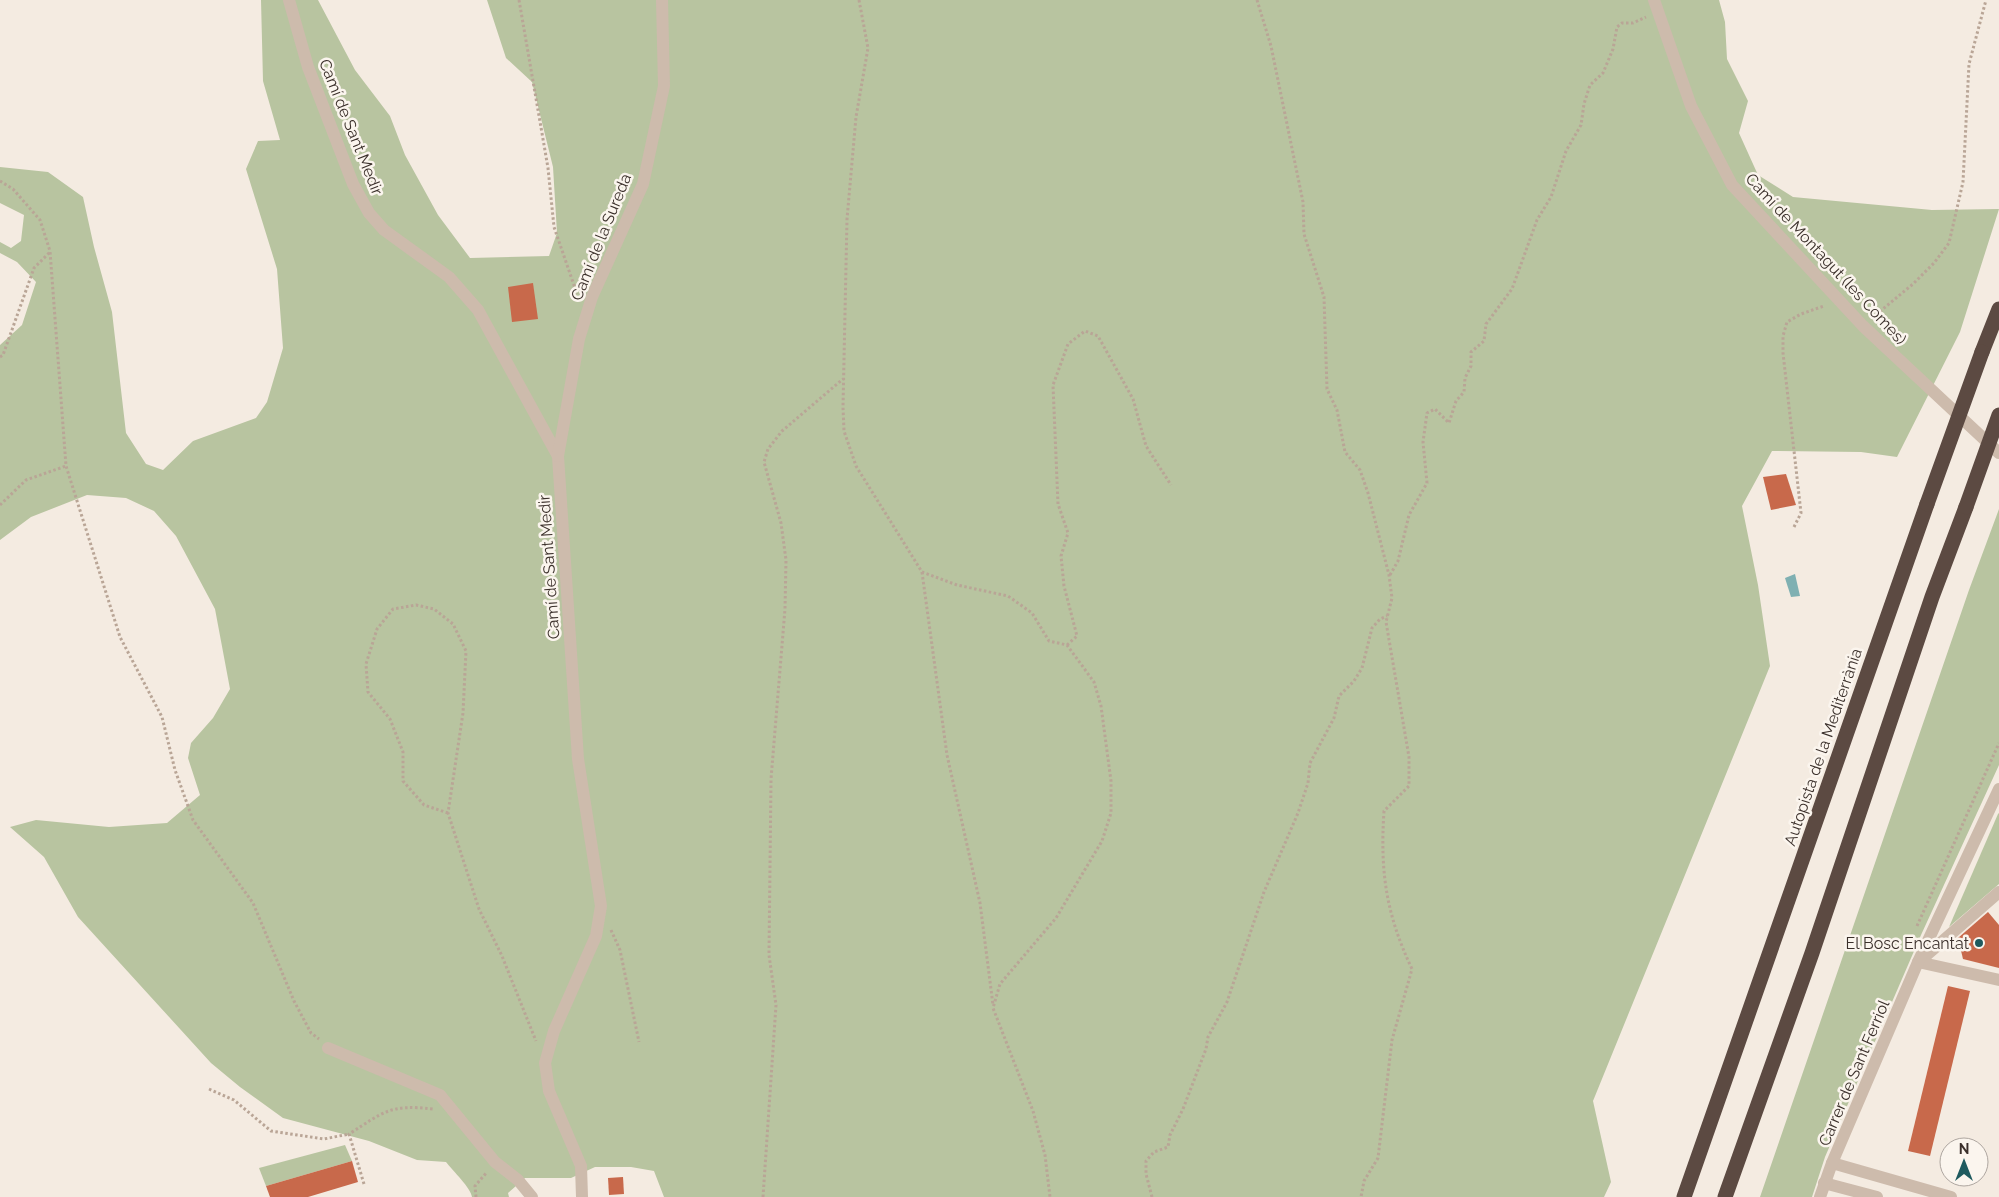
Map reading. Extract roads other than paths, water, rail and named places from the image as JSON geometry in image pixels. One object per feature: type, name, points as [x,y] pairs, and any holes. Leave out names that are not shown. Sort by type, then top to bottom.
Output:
[{"type":"highway","name":"Autopista de la Mediterrània","points":[[1684,1197],[1927,504],[1999,309]]},
{"type":"highway","points":[[1725,1197],[1812,954],[1932,597],[1999,415]]},
{"type":"street","name":"Camí de Sant Medir","points":[[289,0],[308,67],[353,184],[369,213],[384,230],[449,278],[478,310],[558,456],[578,759],[601,906],[596,936],[554,1031],[545,1063],[549,1091],[582,1166],[582,1197]]},
{"type":"street","name":"Camí de la Sureda","points":[[558,456],[579,339],[592,297],[643,184],[664,86],[662,0]]},
{"type":"street","name":"Camí de Montagut (les Comes)","points":[[1654,0],[1691,106],[1732,184],[1863,326],[1999,453]]},
{"type":"street","name":"Carrer de Sant Ferriol","points":[[1820,1197],[1832,1163],[1918,962],[1999,789]]},
{"type":"street","name":"Carrer de Sant Ferriol","points":[[1918,962],[1999,892]]},
{"type":"street","points":[[1918,962],[1999,980]]},
{"type":"street","points":[[328,1048],[440,1095],[496,1162],[518,1180],[532,1197]]},
{"type":"street","points":[[1832,1163],[1951,1197]]},
{"type":"street","points":[[1824,1183],[1876,1197]]},
{"type":"water","points":[[1795,574],[1800,596],[1791,597],[1785,578]]},
{"type":"place","name":"El Bosc Encantat","points":[[1979,943]]}]
